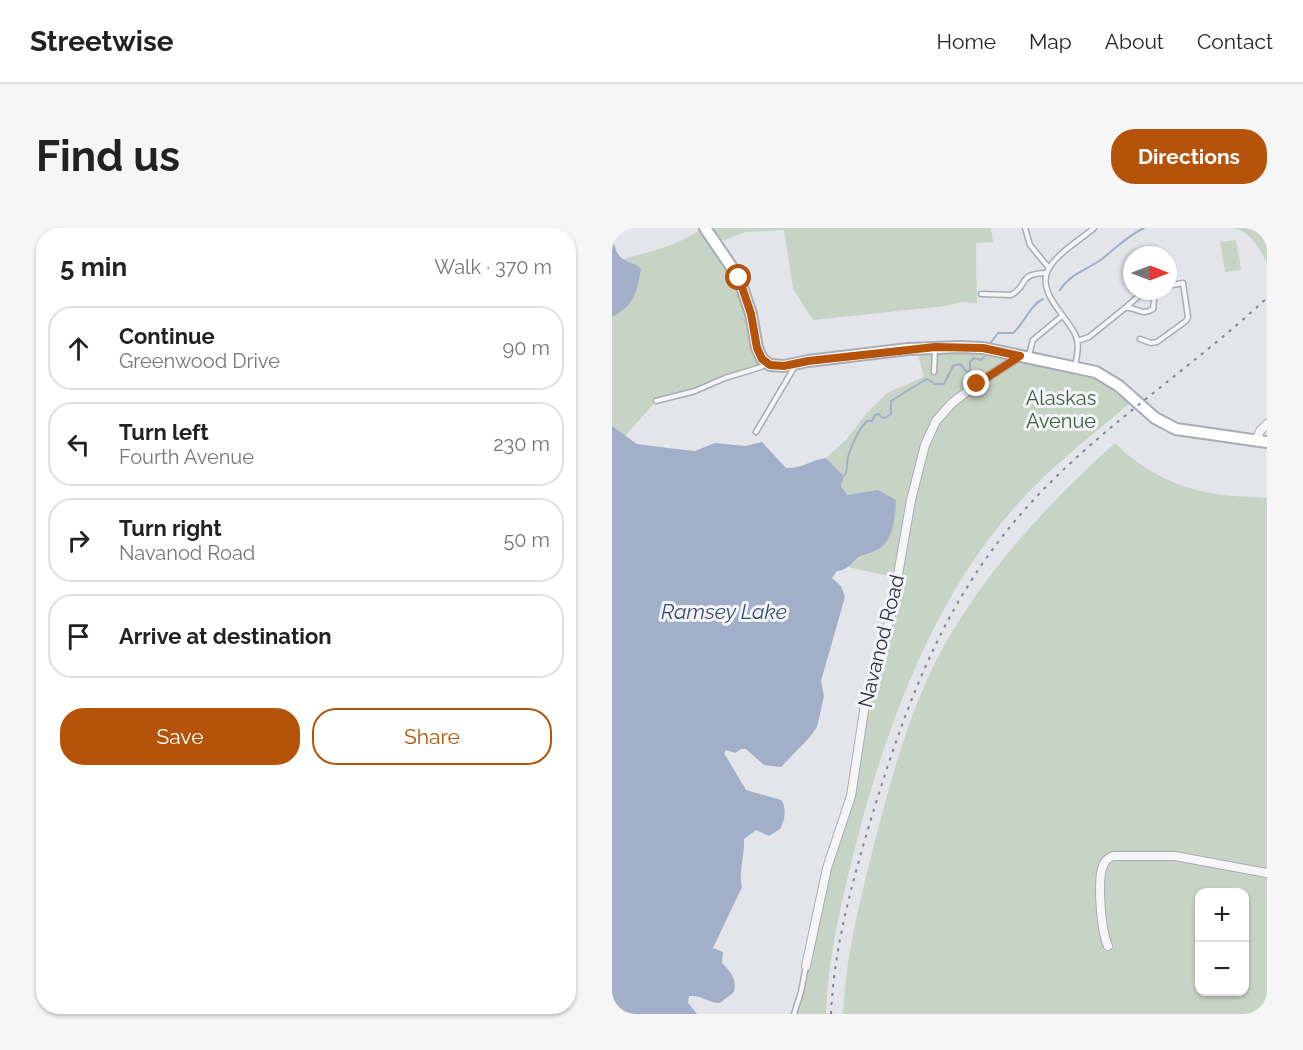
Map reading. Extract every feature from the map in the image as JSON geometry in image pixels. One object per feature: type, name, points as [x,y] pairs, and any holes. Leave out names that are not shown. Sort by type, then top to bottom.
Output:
[{"type":"street","points":[[705,228],[739,278],[751,314],[757,348],[767,363],[778,366],[935,347],[983,348],[1096,372],[1107,378],[1155,418],[1176,429],[1262,442],[1260,431],[1267,424]]},
{"type":"street","name":"Navanod Road","points":[[806,966],[826,868],[851,796],[866,698],[891,615],[909,509],[925,446],[936,421],[952,403],[977,384],[1024,357]]},
{"type":"street","points":[[1108,946],[1101,924],[1101,872],[1104,862],[1113,856],[1175,856],[1267,873]]},
{"type":"lane","points":[[1025,228],[1030,245],[1048,271],[1047,283],[1054,305],[1076,333],[1075,367]]},
{"type":"lane","points":[[981,294],[1011,295],[1016,293],[1024,279],[1029,275],[1048,271],[1094,228]]},
{"type":"lane","points":[[1140,339],[1151,343],[1157,342],[1186,321],[1188,317],[1183,283],[1177,284]]},
{"type":"lane","points":[[1077,341],[1089,337],[1134,300]]},
{"type":"lane","points":[[1125,308],[1147,313],[1153,309],[1154,300]]},
{"type":"lane","points":[[1024,357],[1033,340],[1062,316]]},
{"type":"lane","points":[[934,372],[935,347]]},
{"type":"lane","points":[[656,401],[695,391],[725,378],[761,368],[767,363]]},
{"type":"lane","points":[[756,432],[796,363]]},
{"type":"lane","points":[[794,1014],[806,966]]},
{"type":"green space","points":[[703,228],[991,228],[993,242],[976,243],[977,303],[961,302],[946,306],[813,320],[793,289],[784,230],[745,232],[717,243],[730,261],[763,359],[761,367],[656,401],[625,436],[612,426],[612,317],[625,308],[633,297],[641,269],[623,259],[664,247]]},
{"type":"green space","points":[[1234,228],[1267,228],[1267,263],[1250,237]]},
{"type":"green space","points":[[1236,240],[1241,270],[1225,272],[1220,242]]},
{"type":"green space","name":"Alaskas Avenue","points":[[960,346],[1075,366],[1135,399],[1065,457],[1026,495],[994,532],[966,573],[941,616],[918,661],[899,707],[868,801],[836,930],[829,972],[826,1014],[793,1014],[818,903],[847,808],[864,708],[897,578],[848,567],[862,556],[876,551],[894,523],[896,500],[871,491],[847,495],[841,486],[844,476],[826,458],[846,440],[867,413],[887,393],[924,377],[916,348]]},
{"type":"green space","points":[[1115,443],[1149,470],[1187,487],[1221,495],[1267,498],[1267,1014],[843,1014],[850,951],[858,910],[880,822],[915,710],[938,657],[969,605],[1007,555],[1048,508]]},
{"type":"water","points":[[612,236],[619,255],[641,269],[634,297],[626,308],[612,317]]},
{"type":"water","name":"Ramsey Lake","points":[[612,426],[637,444],[676,449],[695,451],[715,443],[745,446],[762,442],[786,468],[826,458],[844,476],[841,486],[847,495],[878,490],[896,500],[892,529],[886,542],[875,551],[861,556],[844,569],[837,571],[832,578],[841,586],[845,597],[821,681],[824,696],[817,727],[781,767],[764,765],[746,749],[735,753],[726,750],[724,753],[746,790],[781,800],[785,814],[780,829],[769,836],[756,830],[744,839],[742,887],[713,948],[723,952],[722,963],[735,983],[734,992],[720,1003],[689,996],[688,1003],[697,1014],[612,1014]]},
{"type":"waterway","points":[[1060,290],[1074,276],[1102,259],[1127,238],[1144,228]]},
{"type":"waterway","points":[[988,346],[998,333],[1013,333],[1034,306],[1043,299]]},
{"type":"waterway","points":[[844,476],[853,442],[867,421],[872,421],[875,415],[879,414],[885,418],[891,414],[891,401],[923,381],[927,379],[935,384],[944,384],[953,366],[960,364],[967,372],[970,371],[970,362],[974,358],[981,360],[984,357]]},
{"type":"railway","points":[[831,1014],[840,940],[851,891],[885,773],[917,687],[956,606],[980,567],[1008,529],[1040,493],[1094,442],[1267,298]]},
{"type":"route","points":[[739,278],[751,314],[759,355],[770,365],[784,366],[808,361],[935,347],[983,348],[1020,356],[977,384]]}]
